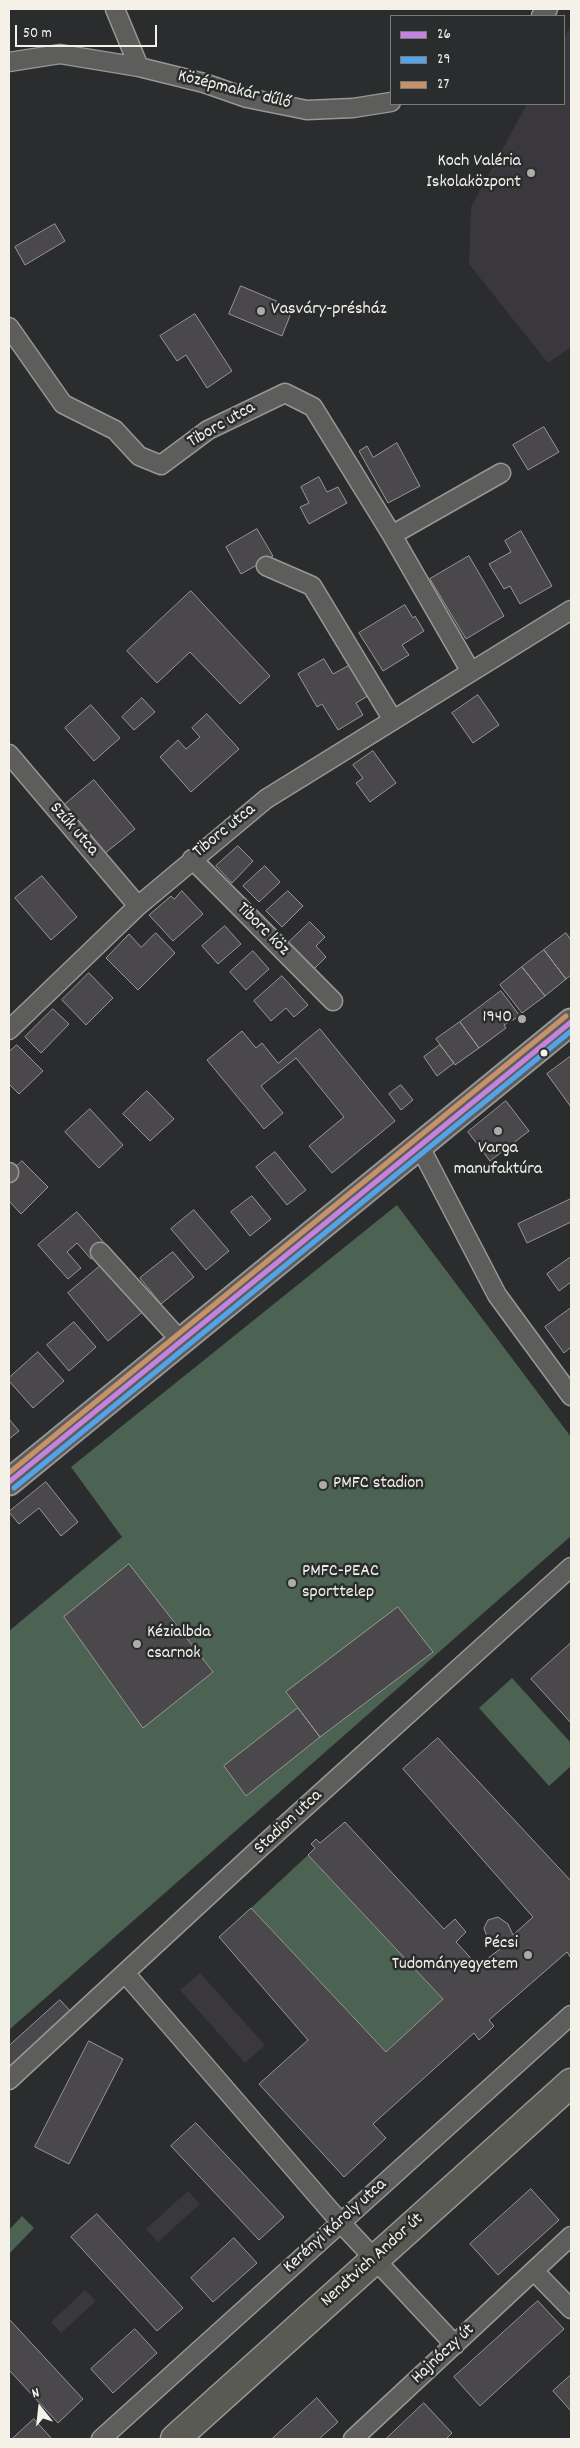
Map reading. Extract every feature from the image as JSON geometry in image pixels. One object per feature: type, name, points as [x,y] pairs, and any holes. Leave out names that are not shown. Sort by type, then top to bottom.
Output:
[{"type":"main road","name":"Nendtvich Andor út","points":[[175,2439],[571,2083]]},
{"type":"street","points":[[115,9],[139,67]]},
{"type":"street","name":"Középmakár dűlő","points":[[9,62],[60,54],[139,67],[204,83],[247,98],[307,110],[353,108],[390,102]]},
{"type":"street","name":"Tiborc utca","points":[[9,326],[63,404],[115,430],[139,456],[161,465],[208,430],[285,392],[313,407],[392,535],[471,672]]},
{"type":"street","points":[[392,535],[501,473]]},
{"type":"street","points":[[266,566],[312,586],[393,720]]},
{"type":"street","name":"Tiborc utca","points":[[9,1030],[138,906],[266,799],[571,610]]},
{"type":"street","name":"Szűk utca","points":[[9,754],[138,906]]},
{"type":"street","name":"Tiborc köz","points":[[192,859],[332,1001]]},
{"type":"street","points":[[9,1482],[418,1145],[571,1022]]},
{"type":"street","points":[[418,1145],[497,1295],[571,1396]]},
{"type":"street","points":[[100,1252],[181,1340]]},
{"type":"street","name":"Stadion utca","points":[[9,2080],[261,1846],[571,1567]]},
{"type":"street","points":[[125,1973],[341,2223],[455,2345]]},
{"type":"street","name":"Kerényi Károly utca","points":[[101,2439],[571,2015]]},
{"type":"street","name":"Hajnóczy út","points":[[353,2439],[571,2236]]},
{"type":"street","points":[[534,2271],[571,2308]]},
{"type":"shaded area","name":"Koch Valéria Iskolaközpont","points":[[571,26],[571,347],[548,363],[469,264],[471,207],[526,105],[565,105],[565,35]]},
{"type":"shaded area","points":[[200,1973],[265,2045],[245,2063],[180,1990]]},
{"type":"shaded area","points":[[188,2191],[200,2204],[158,2242],[146,2229]]},
{"type":"shaded area","points":[[85,2290],[96,2301],[61,2333],[51,2322]]},
{"type":"green space","name":"PMFC-PEAC sporttelep","points":[[397,1205],[571,1437],[571,1536],[9,2030],[9,1631],[122,1537],[71,1467]]},
{"type":"green space","points":[[512,1678],[571,1743],[571,1766],[549,1786],[479,1708]]},
{"type":"green space","points":[[308,1855],[443,1999],[386,2052],[251,1908]]},
{"type":"green space","points":[[22,2216],[34,2228],[9,2254],[9,2230]]},
{"type":"building","points":[[55,224],[65,241],[25,265],[15,247]]},
{"type":"building","name":"Vasváry-présház","points":[[241,286],[293,308],[282,336],[229,314]]},
{"type":"building","points":[[195,314],[232,371],[207,388],[186,355],[177,361],[160,336]]},
{"type":"building","points":[[544,427],[559,452],[528,470],[513,445]]},
{"type":"building","points":[[397,443],[420,486],[388,503],[359,451],[367,446],[373,457]]},
{"type":"building","points":[[319,477],[327,492],[338,487],[347,503],[309,524],[300,507],[309,503],[301,487]]},
{"type":"building","points":[[257,529],[273,556],[241,574],[226,547]]},
{"type":"building","points":[[521,531],[552,586],[520,604],[510,586],[504,589],[489,564],[511,552],[505,541]]},
{"type":"building","points":[[469,556],[504,616],[466,639],[430,579]]},
{"type":"building","points":[[191,591],[270,676],[240,704],[190,652],[157,683],[127,651]]},
{"type":"building","points":[[405,605],[413,618],[415,616],[424,631],[402,645],[409,655],[383,671],[359,633]]},
{"type":"building","points":[[324,659],[333,674],[353,663],[371,694],[356,703],[363,715],[338,730],[322,704],[317,707],[298,674]]},
{"type":"building","points":[[478,695],[499,725],[473,743],[452,713]]},
{"type":"building","points":[[142,698],[155,712],[134,730],[122,717]]},
{"type":"building","points":[[91,705],[120,738],[94,761],[65,728]]},
{"type":"building","points":[[207,714],[239,749],[191,792],[160,757],[178,740],[186,749],[200,737],[192,728]]},
{"type":"building","points":[[373,751],[396,783],[370,802],[356,783],[363,778],[353,765]]},
{"type":"building","points":[[94,780],[135,829],[104,854],[63,806]]},
{"type":"building","points":[[238,846],[253,861],[232,883],[216,866]]},
{"type":"building","points":[[265,866],[280,882],[259,902],[243,886]]},
{"type":"building","points":[[42,876],[77,917],[51,940],[15,898]]},
{"type":"building","points":[[182,891],[203,914],[173,941],[149,915],[171,896],[174,899]]},
{"type":"building","points":[[288,891],[303,906],[282,927],[266,911]]},
{"type":"building","points":[[310,922],[325,937],[316,946],[326,957],[314,969],[288,943]]},
{"type":"building","points":[[225,926],[241,944],[218,964],[202,946]]},
{"type":"building","points":[[156,933],[175,953],[138,990],[106,958],[129,934],[141,947]]},
{"type":"building","points":[[566,933],[571,940],[571,975],[566,979],[544,950]]},
{"type":"building","points":[[544,950],[566,979],[545,996],[522,967]]},
{"type":"building","points":[[253,951],[269,969],[246,990],[230,972]]},
{"type":"building","points":[[522,967],[545,996],[522,1013],[500,985]]},
{"type":"building","points":[[89,973],[113,998],[86,1025],[62,1000]]},
{"type":"building","points":[[282,976],[308,1005],[294,1017],[286,1008],[271,1021],[254,1001]]},
{"type":"building","points":[[501,991],[520,1016],[504,1025],[506,1028],[479,1048],[460,1022]]},
{"type":"building","points":[[53,1009],[69,1024],[41,1053],[25,1037]]},
{"type":"building","points":[[460,1022],[479,1048],[455,1065],[436,1039]]},
{"type":"building","points":[[320,1029],[395,1121],[332,1173],[309,1146],[344,1117],[296,1058],[261,1086],[283,1113],[264,1129],[207,1060],[242,1031],[256,1048],[262,1043],[278,1063]]},
{"type":"building","points":[[17,1045],[43,1071],[19,1094],[9,1084],[9,1052]]},
{"type":"building","points":[[440,1045],[454,1063],[437,1076],[424,1057]]},
{"type":"building","points":[[571,1056],[571,1107],[547,1074]]},
{"type":"building","points":[[401,1085],[413,1100],[401,1110],[389,1094]]},
{"type":"building","points":[[147,1091],[174,1119],[150,1141],[123,1114]]},
{"type":"building","name":"Varga manufaktúra","points":[[506,1101],[529,1131],[490,1161],[468,1132]]},
{"type":"building","points":[[90,1109],[123,1145],[99,1168],[65,1132]]},
{"type":"building","points":[[275,1152],[306,1190],[287,1205],[256,1167]]},
{"type":"building","points":[[22,1161],[48,1187],[21,1214],[9,1201],[9,1174]]},
{"type":"building","points":[[252,1196],[271,1219],[250,1236],[231,1212]]},
{"type":"building","points":[[571,1199],[571,1222],[527,1243],[518,1224]]},
{"type":"building","points":[[194,1210],[229,1251],[206,1270],[171,1229]]},
{"type":"building","points":[[77,1212],[107,1246],[91,1259],[77,1243],[67,1252],[81,1268],[68,1279],[38,1245]]},
{"type":"building","points":[[173,1252],[194,1277],[161,1304],[140,1278]]},
{"type":"building","points":[[571,1257],[571,1282],[559,1291],[547,1274]]},
{"type":"building","points":[[105,1262],[146,1309],[108,1341],[68,1293]]},
{"type":"building","points":[[571,1308],[571,1347],[564,1353],[545,1327]]},
{"type":"building","points":[[74,1322],[96,1347],[69,1371],[47,1345]]},
{"type":"building","points":[[38,1352],[64,1381],[33,1408],[9,1381],[9,1378]]},
{"type":"building","points":[[9,1419],[19,1431],[9,1439]]},
{"type":"building","points":[[46,1482],[78,1522],[61,1536],[39,1508],[19,1524],[9,1512]]},
{"type":"building","name":"Kézialbda csarnok","points":[[129,1564],[213,1672],[143,1728],[64,1617]]},
{"type":"building","points":[[398,1607],[433,1652],[320,1737],[286,1692]]},
{"type":"building","points":[[571,1643],[571,1723],[531,1679]]},
{"type":"building","points":[[298,1708],[320,1737],[246,1796],[224,1766]]},
{"type":"building","name":"Pécsi Tudományegyetem","points":[[438,1738],[571,1881],[571,1958],[567,1952],[489,2020],[494,2026],[487,2033],[479,2040],[474,2033],[373,2124],[386,2138],[344,2177],[259,2084],[308,2040],[219,1937],[251,1908],[386,2052],[443,1999],[308,1855],[315,1848],[311,1844],[316,1839],[320,1843],[345,1822],[444,1929],[455,1919],[466,1932],[456,1942],[478,1966],[500,1949],[488,1940],[484,1928],[488,1920],[498,1917],[508,1924],[513,1935],[533,1917],[403,1769]]},
{"type":"building","points":[[60,2000],[73,2014],[9,2072],[9,2046]]},
{"type":"building","points":[[89,2041],[123,2059],[69,2164],[35,2147]]},
{"type":"building","points":[[196,2123],[284,2217],[259,2240],[171,2146]]},
{"type":"building","points":[[531,2189],[559,2220],[498,2275],[470,2244]]},
{"type":"building","points":[[97,2214],[183,2308],[157,2331],[71,2237]]},
{"type":"building","points":[[234,2238],[257,2263],[213,2302],[191,2278]]},
{"type":"building","points":[[538,2301],[564,2329],[480,2406],[454,2377]]},
{"type":"building","points":[[9,2319],[83,2399],[58,2423],[9,2370]]},
{"type":"building","points":[[135,2329],[157,2353],[113,2393],[91,2369]]},
{"type":"building","points":[[571,2375],[571,2411],[553,2391]]},
{"type":"building","points":[[317,2398],[338,2422],[319,2439],[272,2439]]},
{"type":"building","points":[[424,2403],[452,2433],[446,2439],[386,2439]]},
{"type":"building","points":[[34,2419],[52,2439],[12,2439]]},
{"type":"transit line","name":"27","points":[[9,1473],[566,1016]]},
{"type":"transit line","name":"26","points":[[9,1482],[571,1022]]},
{"type":"transit line","name":"29","points":[[14,1488],[571,1031]]},
{"type":"place","name":"Koch Valéria Iskolaközpont","points":[[531,173]]},
{"type":"place","name":"Vasváry-présház","points":[[261,311]]},
{"type":"place","name":"1940","points":[[522,1019]]},
{"type":"place","name":"Varga manufaktúra","points":[[498,1131]]},
{"type":"place","name":"PMFC stadion","points":[[323,1485]]},
{"type":"place","name":"PMFC-PEAC sporttelep","points":[[292,1583]]},
{"type":"place","name":"Kézialbda csarnok","points":[[137,1644]]},
{"type":"place","name":"Pécsi Tudományegyetem","points":[[528,1955]]}]
